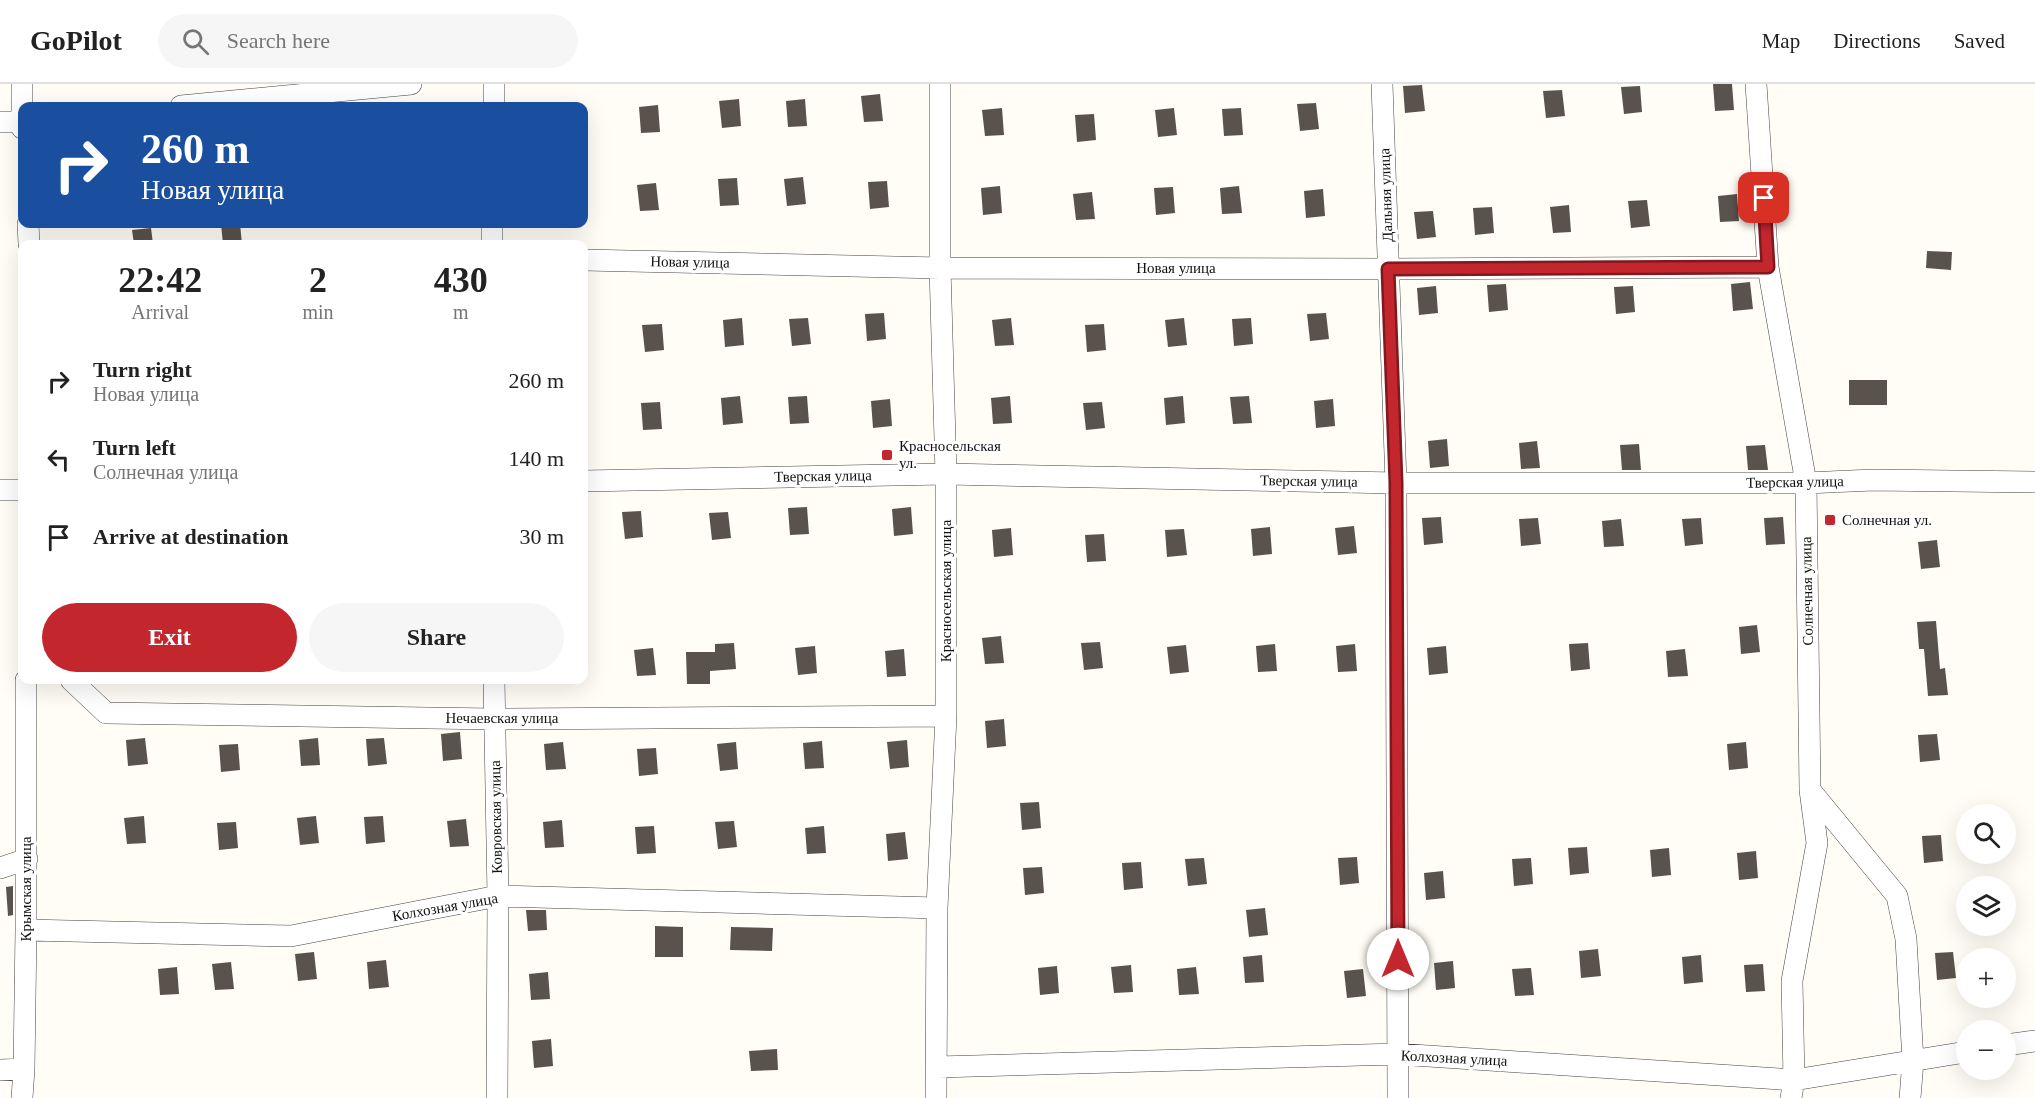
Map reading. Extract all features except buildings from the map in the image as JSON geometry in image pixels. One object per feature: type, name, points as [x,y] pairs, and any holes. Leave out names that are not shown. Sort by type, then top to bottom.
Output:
[{"type":"street","points":[[22,84],[22,102]]},
{"type":"street","points":[[223,102],[411,84]]},
{"type":"street","points":[[494,84],[494,102]]},
{"type":"street","name":"Красносельская улица","points":[[936,1098],[938,1067],[937,908],[946,716],[946,474],[940,268],[940,84]]},
{"type":"street","name":"Дальняя улица","points":[[1382,84],[1396,483],[1398,1098]]},
{"type":"street","name":"Солнечная улица","points":[[1756,84],[1768,267],[1806,483],[1810,789],[1817,843],[1792,981],[1792,1089]]},
{"type":"street","points":[[0,122],[18,122]]},
{"type":"street","name":"Новая улица","points":[[588,260],[940,268],[1768,267]]},
{"type":"street","name":"Тверская улица","points":[[588,481],[946,474],[1396,483],[1806,483],[1873,480],[2035,482]]},
{"type":"street","points":[[0,490],[18,490]]},
{"type":"street","name":"Крымская улица","points":[[22,1098],[27,859],[26,684]]},
{"type":"street","name":"Нечаевская улица","points":[[75,684],[106,714],[494,719],[946,716]]},
{"type":"street","name":"Ковровская улица","points":[[494,684],[498,896],[496,1098]]},
{"type":"street","points":[[1810,789],[1897,896],[1906,939],[1912,1060],[1910,1098]]},
{"type":"street","points":[[0,868],[27,859]]},
{"type":"street","name":"Колхозная улица","points":[[26,930],[291,936],[498,896],[937,908]]},
{"type":"street","points":[[2016,1044],[2035,1041]]},
{"type":"street","name":"Колхозная улица","points":[[938,1067],[1398,1054],[1792,1089],[1912,1060],[1956,1053]]},
{"type":"street","points":[[0,1070],[24,1069]]},
{"type":"place","name":"Красносельская ул.","points":[[887,455]]},
{"type":"place","name":"Солнечная ул.","points":[[1830,520]]},
{"type":"route","points":[[1398,959],[1396,483],[1388,269],[1768,267],[1764,198]]}]
